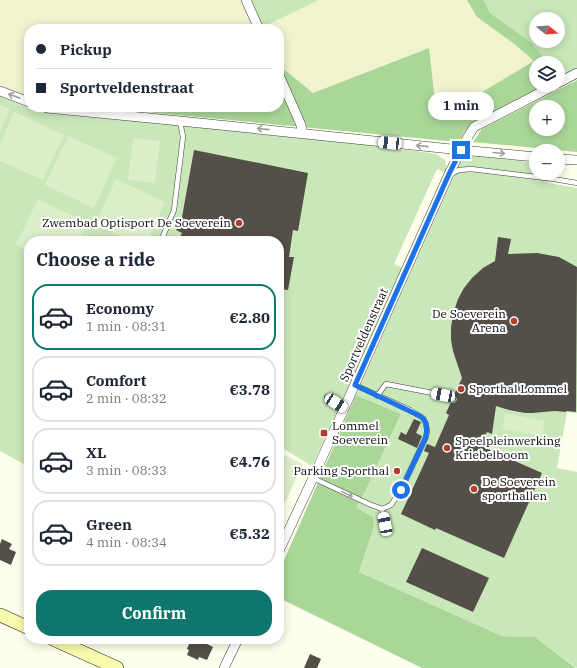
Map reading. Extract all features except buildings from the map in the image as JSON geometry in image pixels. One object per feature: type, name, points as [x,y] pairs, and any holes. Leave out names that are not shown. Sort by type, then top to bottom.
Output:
[{"type":"main road","points":[[0,615],[24,626]]},
{"type":"main road","points":[[64,644],[117,668]]},
{"type":"street","points":[[246,0],[257,24]]},
{"type":"street","points":[[565,80],[577,73]]},
{"type":"street","points":[[284,86],[301,125],[302,133]]},
{"type":"street","points":[[0,91],[24,100]]},
{"type":"street","name":"Sportveldenstraat","points":[[284,540],[449,174],[474,127],[542,92]]},
{"type":"street","points":[[88,112],[529,156]]},
{"type":"street","points":[[565,159],[577,160]]},
{"type":"street","points":[[224,668],[236,644]]},
{"type":"lane","points":[[163,236],[174,210],[183,137],[180,121]]},
{"type":"lane","points":[[449,174],[459,170],[471,169],[577,183]]},
{"type":"lane","points":[[377,396],[386,384],[443,395],[452,399]]},
{"type":"lane","points":[[313,478],[382,509],[391,505],[401,490],[426,437],[427,428],[423,418],[355,385]]},
{"type":"lane","points":[[327,397],[344,409]]},
{"type":"lane","points":[[382,509],[385,524]]},
{"type":"green space","points":[[0,0],[242,0],[252,24],[24,24],[24,96],[0,85]]},
{"type":"green space","points":[[251,0],[319,0],[269,24],[262,24]]},
{"type":"green space","points":[[319,0],[467,0],[477,17],[529,57],[529,64],[437,119],[428,48],[313,93],[284,69],[284,24],[269,24]]},
{"type":"green space","points":[[467,0],[484,0],[490,13],[529,41],[529,48],[536,48],[543,56],[529,57],[477,17]]},
{"type":"green space","points":[[484,0],[577,0],[577,70],[565,76],[565,56],[543,56],[536,48],[565,48],[565,12],[529,12],[529,41],[490,13]]},
{"type":"green space","points":[[429,48],[437,119],[529,64],[529,92],[534,92],[477,121],[466,130],[458,142],[146,112],[284,112],[284,69],[313,93]]},
{"type":"green space","points":[[577,80],[577,152],[565,151],[565,144],[529,144],[529,147],[473,142],[482,129],[529,105],[529,136],[565,136],[565,100],[538,100],[554,92],[565,92],[565,86]]},
{"type":"green space","points":[[0,96],[24,106],[24,112],[296,136],[436,154],[445,160],[446,173],[437,169],[394,264],[403,268],[312,466],[284,449],[284,236],[24,236],[24,464],[0,451]]},
{"type":"green space","points":[[0,105],[10,109],[0,132]]},
{"type":"green space","points":[[14,112],[64,135],[43,180],[0,161],[0,144]]},
{"type":"green space","points":[[68,136],[117,158],[94,208],[45,185]]},
{"type":"green space","points":[[133,138],[160,141],[155,183],[128,180]]},
{"type":"green space","points":[[472,155],[529,162],[529,180],[548,180],[548,183],[577,188],[577,413],[567,412],[557,468],[577,472],[577,668],[535,637],[502,636],[359,572],[374,527],[356,508],[401,414],[356,395],[463,158]]},
{"type":"green space","points":[[116,179],[165,202],[149,236],[121,236],[95,224]]},
{"type":"green space","points":[[38,199],[88,223],[82,236],[24,236],[24,249],[16,245]]},
{"type":"green space","points":[[356,395],[401,414],[356,508],[373,517],[374,527],[359,572],[502,636],[535,637],[576,668],[422,668],[284,600],[284,561]]},
{"type":"green space","points":[[505,413],[545,421],[542,436],[502,429]]},
{"type":"green space","points":[[284,455],[303,464],[284,504]]},
{"type":"place","name":"Zwembad Optisport De Soeverein","points":[[239,223]]},
{"type":"place","name":"De Soeverein Arena","points":[[514,321]]},
{"type":"place","name":"Sporthal Lommel","points":[[461,389]]},
{"type":"place","name":"Lommel Soeverein","points":[[324,433]]},
{"type":"place","name":"Speelpleinwerking Kriebelboom","points":[[447,448]]},
{"type":"place","name":"Parking Sporthal","points":[[397,471]]},
{"type":"place","name":"De Soeverein sporthallen","points":[[474,489]]},
{"type":"route","points":[[401,490],[426,437],[426,424],[423,418],[410,410],[355,385],[461,150]]}]
